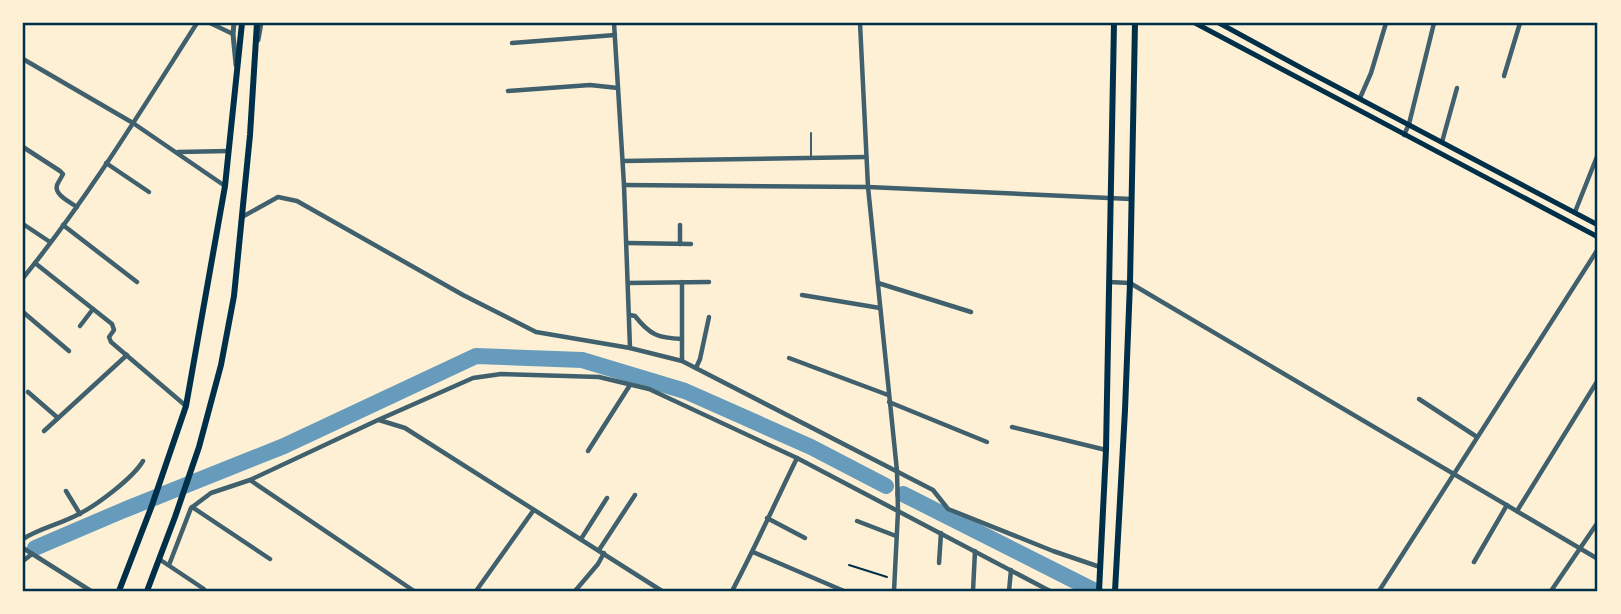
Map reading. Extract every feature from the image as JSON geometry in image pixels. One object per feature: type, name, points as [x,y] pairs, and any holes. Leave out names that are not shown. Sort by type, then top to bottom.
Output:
[{"type":"main road","points":[[119,591],[186,406],[225,186],[242,23]]},
{"type":"main road","points":[[146,591],[191,472],[221,365],[234,296],[259,23]]},
{"type":"main road","points":[[1099,591],[1106,450],[1114,23]]},
{"type":"main road","points":[[1116,589],[1130,283],[1135,23]]},
{"type":"main road","points":[[1195,23],[1598,237]]},
{"type":"main road","points":[[1219,23],[1598,225]]},
{"type":"street","points":[[23,278],[77,207],[197,23]]},
{"type":"street","points":[[211,23],[233,34]]},
{"type":"street","points":[[234,23],[236,69]]},
{"type":"street","points":[[614,23],[623,161],[630,348]]},
{"type":"street","points":[[860,23],[868,187],[897,471],[894,591]]},
{"type":"street","points":[[1360,98],[1371,73],[1386,23]]},
{"type":"street","points":[[1404,135],[1434,23]]},
{"type":"street","points":[[1504,76],[1520,23]]},
{"type":"street","points":[[512,43],[615,35]]},
{"type":"street","points":[[23,59],[133,123],[225,186]]},
{"type":"street","points":[[508,91],[590,85],[618,88]]},
{"type":"street","points":[[1442,142],[1457,88]]},
{"type":"street","points":[[23,147],[63,174],[56,190],[77,207]]},
{"type":"street","points":[[177,152],[229,151]]},
{"type":"street","points":[[1575,212],[1598,154]]},
{"type":"street","points":[[623,161],[866,156]]},
{"type":"street","points":[[106,163],[149,192]]},
{"type":"street","points":[[624,184],[868,187],[1131,199]]},
{"type":"street","points":[[242,217],[278,197],[297,201],[463,295],[536,332],[682,360],[933,490],[948,509],[1101,568]]},
{"type":"street","points":[[23,224],[50,242]]},
{"type":"street","points":[[63,225],[137,282]]},
{"type":"street","points":[[680,225],[680,244]]},
{"type":"street","points":[[627,243],[691,244]]},
{"type":"street","points":[[1379,591],[1598,249]]},
{"type":"street","points":[[35,263],[112,324],[114,330],[109,340],[186,406]]},
{"type":"street","points":[[682,282],[682,360]]},
{"type":"street","points":[[628,283],[709,282]]},
{"type":"street","points":[[1109,282],[1130,283],[1598,559]]},
{"type":"street","points":[[878,283],[971,312]]},
{"type":"street","points":[[802,295],[880,308]]},
{"type":"street","points":[[80,326],[93,309]]},
{"type":"street","points":[[23,312],[69,351]]},
{"type":"street","points":[[630,315],[635,316],[645,329],[654,335],[682,339]]},
{"type":"street","points":[[696,368],[709,317]]},
{"type":"street","points":[[44,431],[127,355]]},
{"type":"street","points":[[789,358],[888,395]]},
{"type":"street","points":[[169,565],[192,507],[211,493],[250,480],[473,378],[501,374],[599,377],[649,389],[797,458],[1011,570],[1039,588],[1050,591]]},
{"type":"street","points":[[1517,511],[1598,380]]},
{"type":"street","points":[[589,451],[630,385]]},
{"type":"street","points":[[28,392],[58,418]]},
{"type":"street","points":[[1419,399],[1477,437]]},
{"type":"street","points":[[888,402],[986,442]]},
{"type":"street","points":[[378,420],[405,428],[662,591]]},
{"type":"street","points":[[1012,427],[1106,450]]},
{"type":"street","points":[[732,591],[797,458]]},
{"type":"street","points":[[23,539],[80,514],[121,485],[143,461]]},
{"type":"street","points":[[250,480],[414,591]]},
{"type":"street","points":[[66,491],[80,514]]},
{"type":"street","points":[[575,591],[598,564],[601,552],[635,495]]},
{"type":"street","points":[[581,539],[607,498]]},
{"type":"street","points":[[1474,562],[1507,505]]},
{"type":"street","points":[[192,507],[270,559]]},
{"type":"street","points":[[476,591],[533,511]]},
{"type":"street","points":[[767,518],[805,538]]},
{"type":"street","points":[[857,521],[897,536]]},
{"type":"street","points":[[1551,591],[1598,522]]},
{"type":"street","points":[[939,563],[941,533]]},
{"type":"street","points":[[23,548],[88,591]]},
{"type":"street","points":[[973,591],[975,551]]},
{"type":"street","points":[[752,552],[844,591]]},
{"type":"street","points":[[23,561],[32,554]]},
{"type":"street","points":[[159,559],[204,589]]},
{"type":"street","points":[[1009,591],[1011,570]]},
{"type":"lane","points":[[811,133],[811,158]]},
{"type":"path","points":[[849,565],[894,580]]},
{"type":"waterway","points":[[35,548],[284,446],[476,356],[582,360],[685,391],[811,447],[886,486]]},
{"type":"waterway","points":[[903,494],[1095,591]]}]
